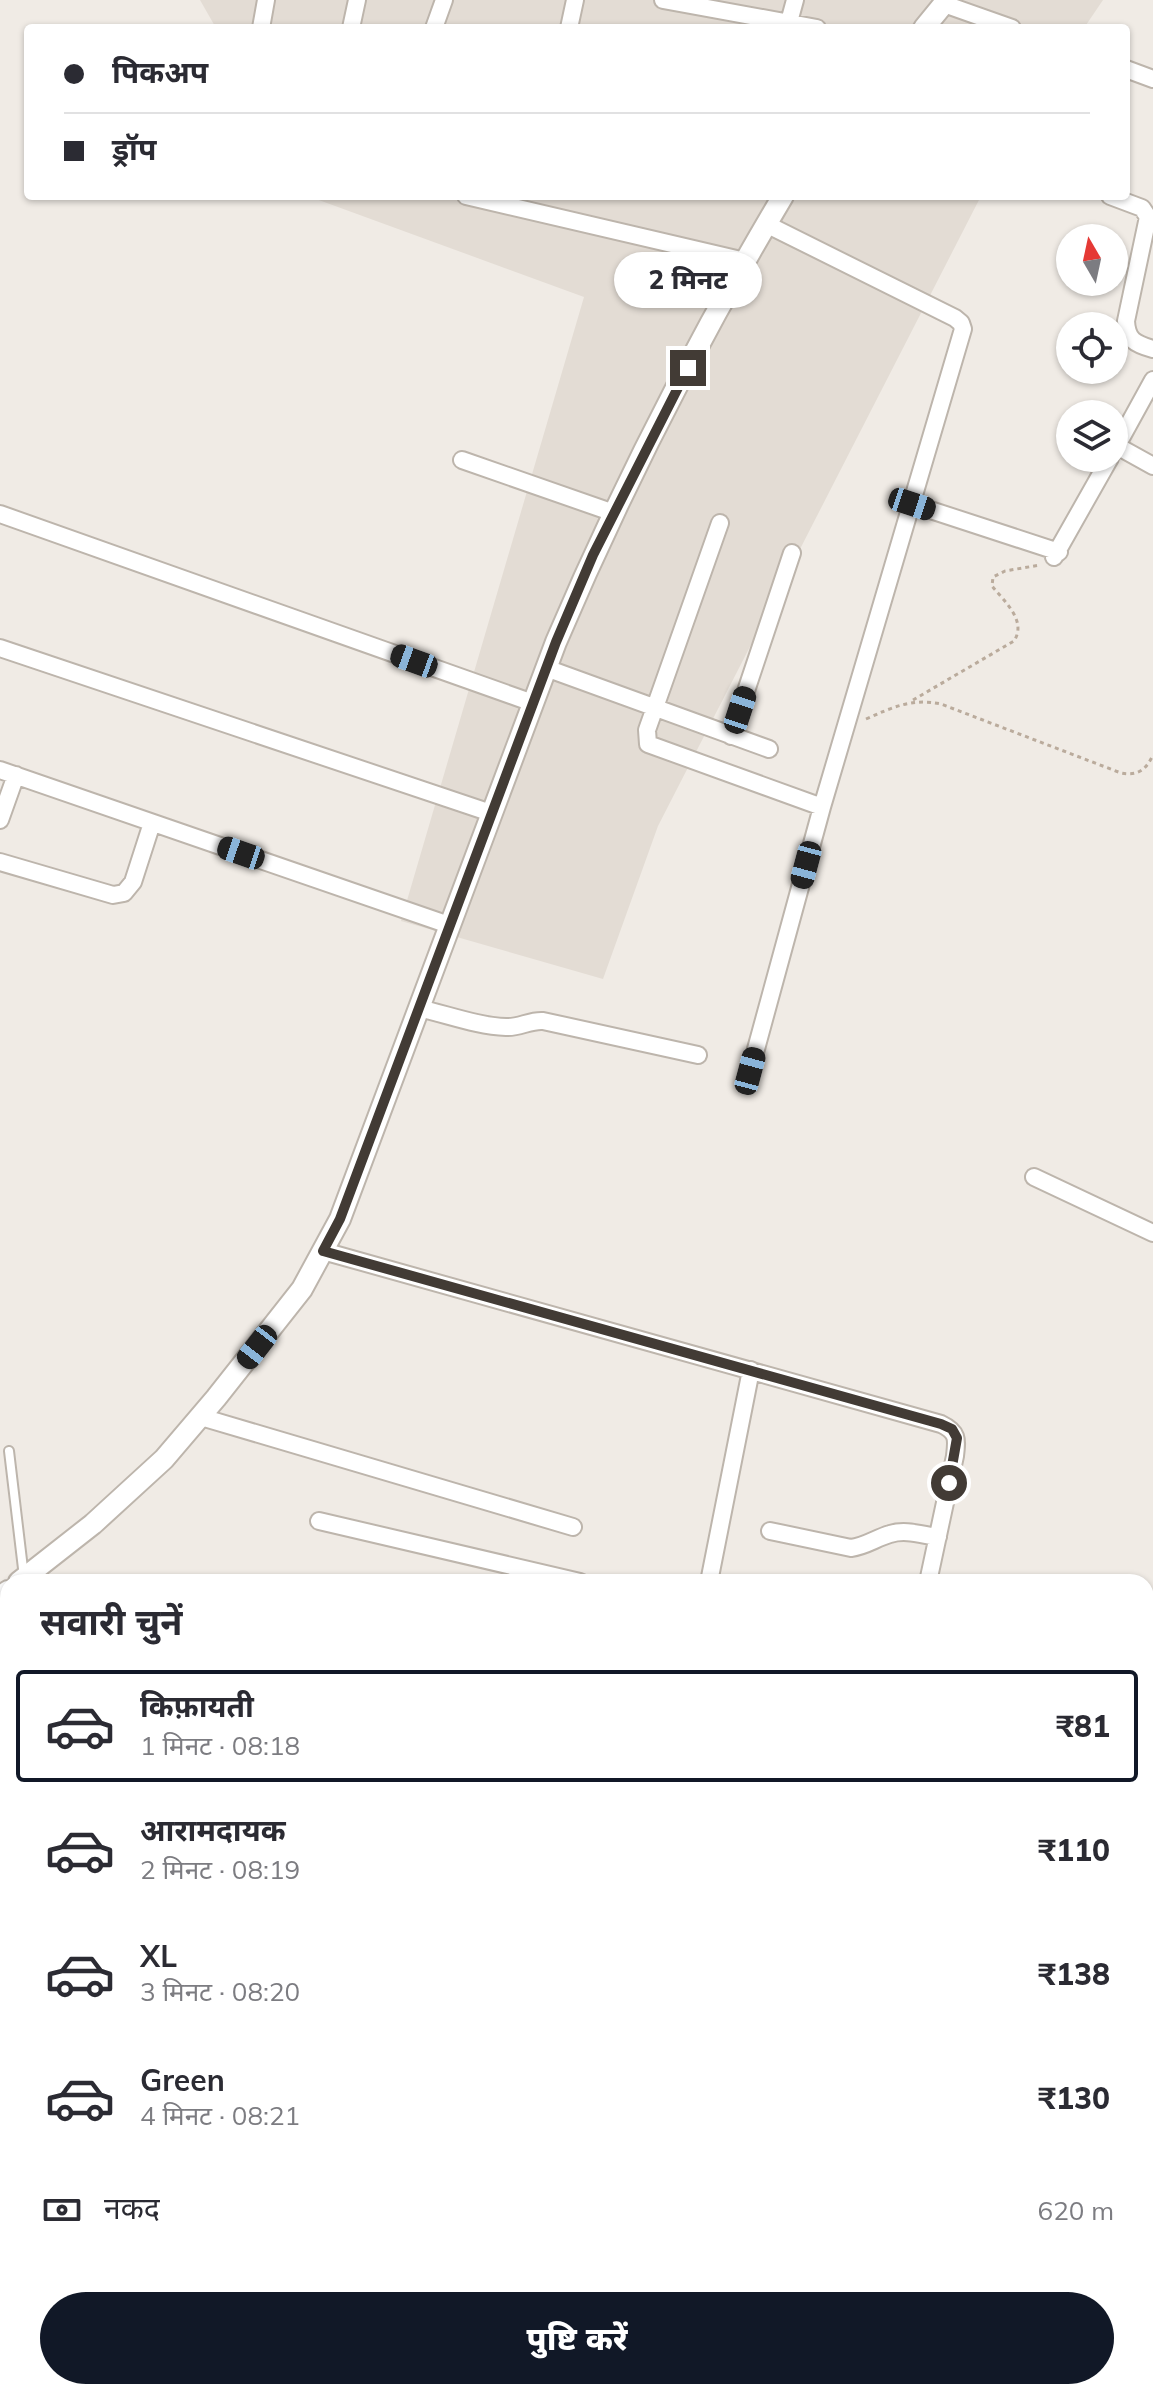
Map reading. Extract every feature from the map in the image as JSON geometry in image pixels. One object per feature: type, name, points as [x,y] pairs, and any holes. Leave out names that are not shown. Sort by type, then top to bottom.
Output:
[{"type":"street","points":[[262,24],[266,0]]},
{"type":"street","points":[[352,24],[357,0]]},
{"type":"street","points":[[435,24],[444,0]]},
{"type":"street","points":[[570,24],[575,0]]},
{"type":"street","points":[[663,0],[729,5],[798,24]]},
{"type":"street","points":[[789,22],[795,0]]},
{"type":"street","points":[[927,24],[946,2],[1002,24]]},
{"type":"street","points":[[1130,70],[1153,79]]},
{"type":"street","points":[[483,200],[745,261]]},
{"type":"street","points":[[30,1574],[135,1487],[201,1417],[302,1289],[323,1251],[340,1219],[546,668],[593,555],[745,261],[781,200]]},
{"type":"street","points":[[1121,200],[1142,208],[1148,217],[1126,321],[1127,335],[1136,344],[1153,349]]},
{"type":"street","points":[[750,1071],[822,807],[961,338],[961,323],[766,224]]},
{"type":"street","points":[[1128,426],[1153,380]]},
{"type":"street","points":[[1128,457],[1153,466]]},
{"type":"street","points":[[462,460],[614,513]]},
{"type":"street","points":[[912,504],[1055,556],[1103,472]]},
{"type":"street","points":[[0,514],[533,703]]},
{"type":"street","points":[[720,523],[654,708],[647,730],[648,744],[822,807]]},
{"type":"street","points":[[731,736],[792,553]]},
{"type":"street","points":[[0,648],[491,813]]},
{"type":"street","points":[[546,668],[769,749]]},
{"type":"street","points":[[0,820],[8,772],[449,925]]},
{"type":"street","points":[[0,862],[113,895],[124,893],[133,882],[152,823]]},
{"type":"street","points":[[418,1008],[500,1026],[516,1027],[535,1020],[543,1021],[698,1055]]},
{"type":"street","points":[[1034,1177],[1153,1233]]},
{"type":"street","points":[[323,1251],[952,1429],[957,1438],[955,1456],[930,1574]]},
{"type":"street","points":[[711,1574],[751,1370]]},
{"type":"street","points":[[201,1417],[573,1527]]},
{"type":"street","points":[[319,1521],[546,1574]]},
{"type":"street","points":[[770,1531],[851,1548],[893,1533],[938,1537]]},
{"type":"lane","points":[[9,1451],[16,1574]]},
{"type":"path","points":[[910,702],[1014,641],[1019,633],[1019,622],[992,586],[993,577],[1005,571],[1038,567],[1055,556]]},
{"type":"path","points":[[845,729],[896,705],[910,702],[941,704],[1121,773],[1131,775],[1141,772],[1153,755]]},
{"type":"shaded area","points":[[200,0],[1103,0],[1087,24],[214,24]]},
{"type":"shaded area","points":[[319,200],[979,200],[658,826],[603,979],[401,921],[584,297]]},
{"type":"route","points":[[688,368],[593,555],[556,642],[340,1219],[323,1251],[941,1424],[952,1429],[957,1438],[949,1483]]}]
